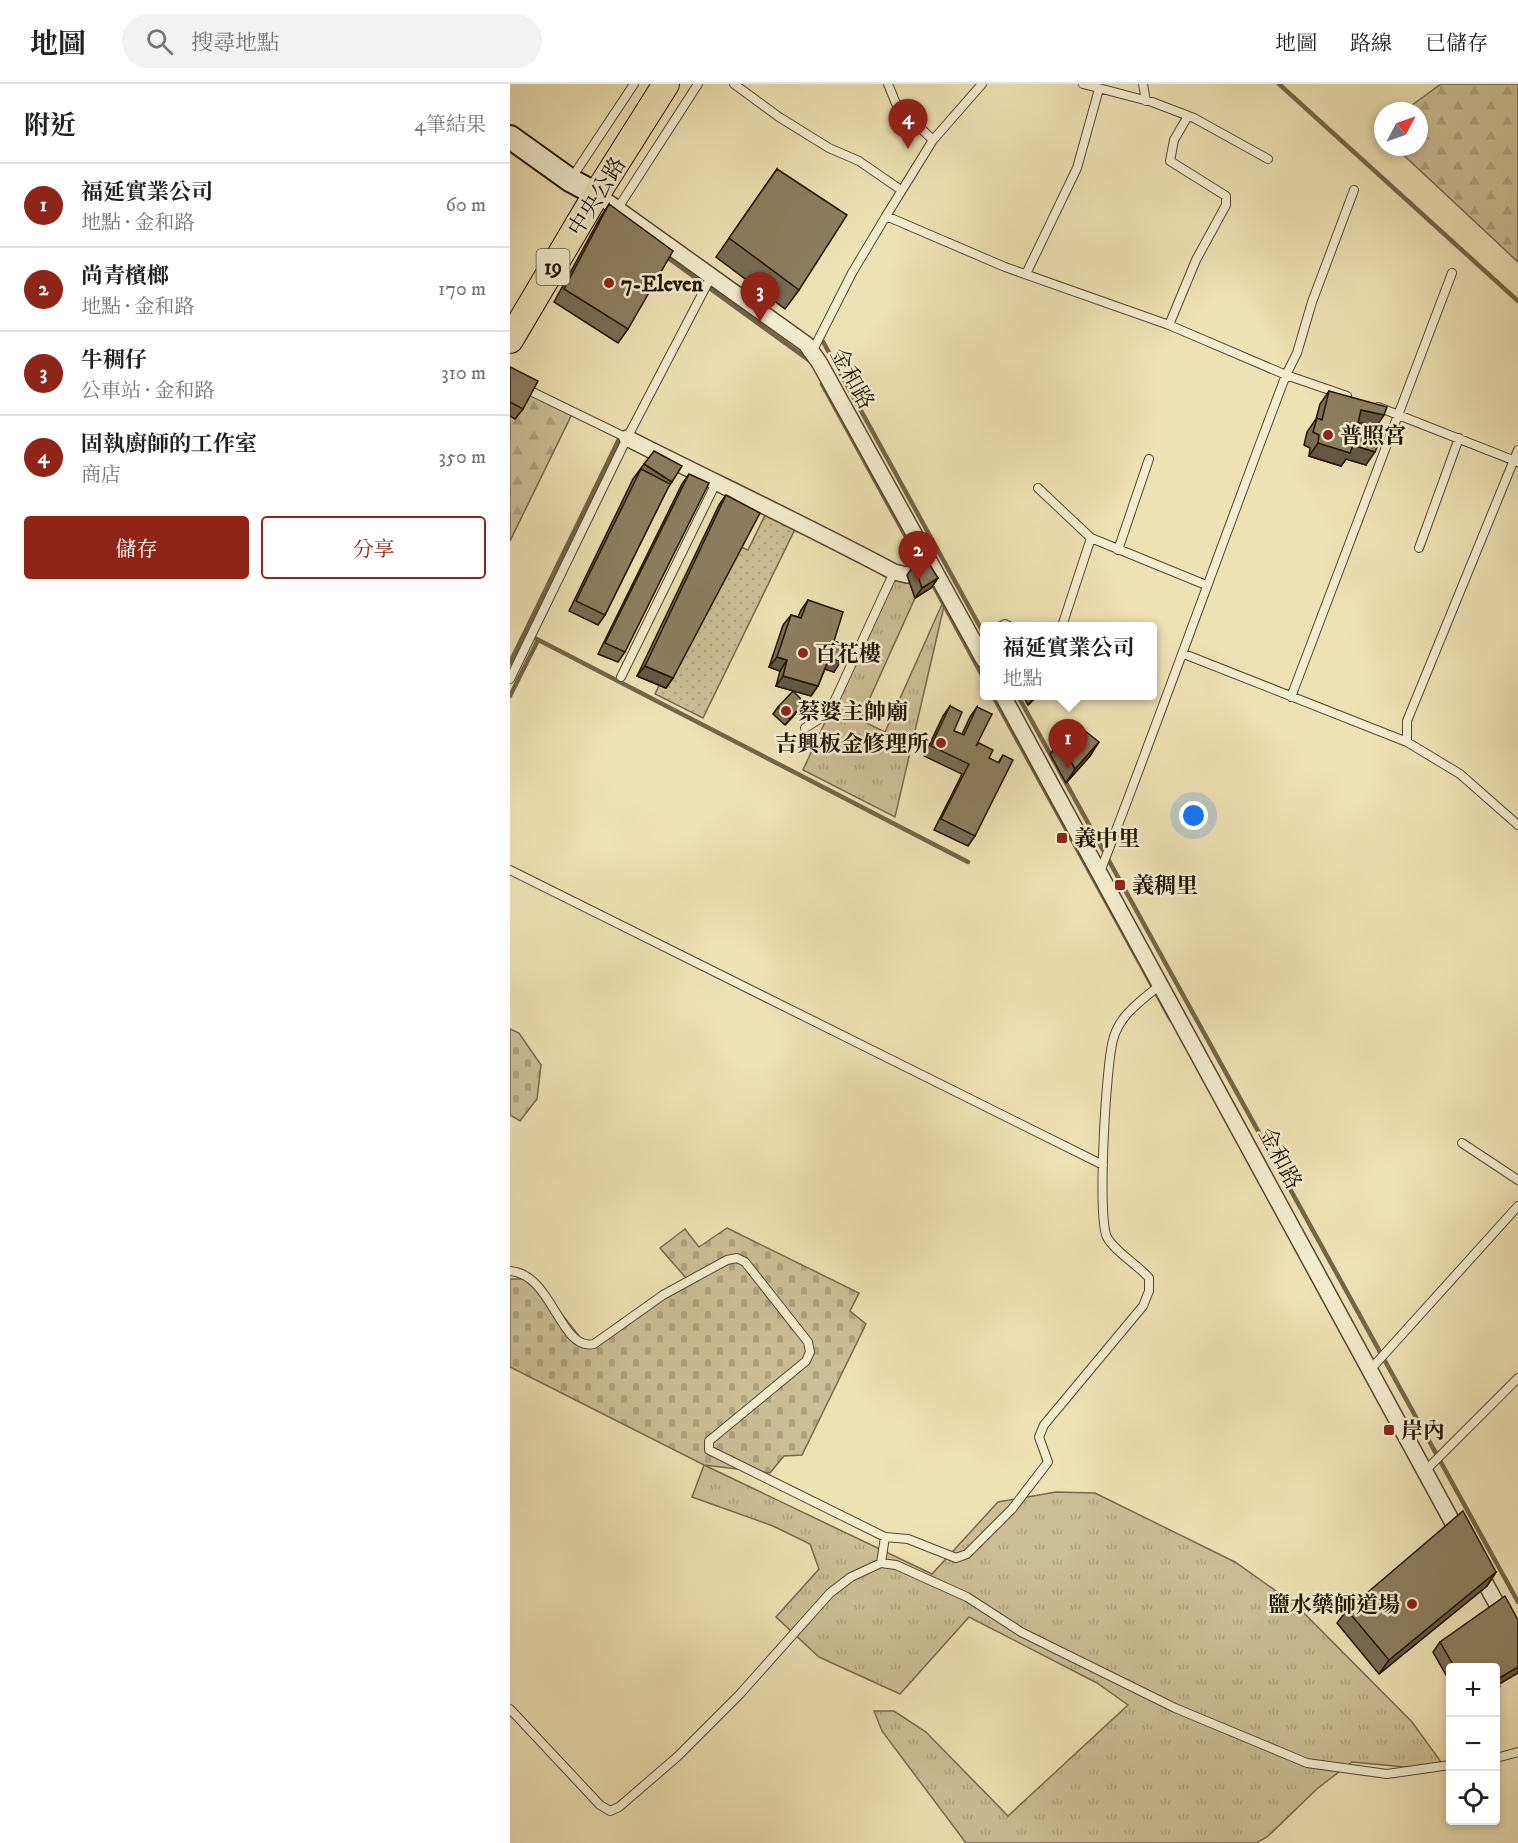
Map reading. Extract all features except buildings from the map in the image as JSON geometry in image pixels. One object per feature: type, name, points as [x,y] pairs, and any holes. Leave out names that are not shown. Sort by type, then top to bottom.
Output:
[{"type":"main road","name":"中央公路","points":[[510,340],[607,203],[666,84]]},
{"type":"street","points":[[510,137],[607,203]]},
{"type":"street","name":"金和路","points":[[607,203],[799,338],[812,352],[932,565],[979,638]]},
{"type":"street","points":[[627,438],[799,522],[894,572],[907,575],[919,573],[932,565]]},
{"type":"street","name":"金和路","points":[[1006,700],[1518,1643]]},
{"type":"lane","points":[[570,180],[634,84]]},
{"type":"lane","points":[[607,203],[698,84]]},
{"type":"lane","points":[[734,84],[779,117],[829,148],[859,161],[901,190]]},
{"type":"lane","points":[[888,84],[897,106],[933,140]]},
{"type":"lane","points":[[812,352],[852,273],[901,190],[933,140],[982,84]]},
{"type":"lane","points":[[1083,84],[1146,101],[1188,116],[1268,159]]},
{"type":"lane","points":[[1143,84],[1146,101]]},
{"type":"lane","points":[[1026,274],[1077,168],[1099,89]]},
{"type":"lane","points":[[1169,325],[1196,260],[1226,205],[1226,196],[1170,161],[1174,140],[1188,116]]},
{"type":"lane","points":[[1100,872],[1184,654],[1206,585],[1286,375],[1297,353],[1312,302],[1354,190]]},
{"type":"lane","points":[[886,216],[1026,274],[1169,325],[1286,375],[1358,400]]},
{"type":"lane","points":[[1291,697],[1452,273]]},
{"type":"lane","points":[[510,679],[627,438],[712,275]]},
{"type":"lane","points":[[510,381],[627,438]]},
{"type":"lane","points":[[1369,404],[1516,461]]},
{"type":"lane","points":[[1419,548],[1459,438]]},
{"type":"lane","points":[[1407,742],[1407,721],[1516,461],[1518,450]]},
{"type":"lane","points":[[1118,550],[1149,459]]},
{"type":"lane","points":[[621,677],[713,481]]},
{"type":"lane","points":[[1038,488],[1091,538],[1206,585]]},
{"type":"lane","points":[[1064,622],[1091,538]]},
{"type":"lane","points":[[805,728],[830,713],[894,572]]},
{"type":"lane","points":[[1184,654],[1407,742],[1460,774],[1518,825]]},
{"type":"lane","points":[[510,870],[1102,1165]]},
{"type":"lane","points":[[510,1271],[519,1272],[534,1279],[560,1320],[578,1343],[587,1346],[594,1344],[663,1295],[718,1265],[737,1258],[745,1262],[808,1342],[810,1352],[806,1362],[709,1441],[709,1450],[885,1537],[908,1539],[956,1557],[967,1554],[1012,1509],[1048,1462],[1040,1437],[1044,1425],[1143,1306],[1149,1292],[1149,1278],[1138,1265],[1107,1239],[1103,1227],[1102,1165],[1113,1038],[1128,1012],[1161,984]]},
{"type":"lane","points":[[1462,1143],[1518,1180]]},
{"type":"lane","points":[[1370,1370],[1518,1206]]},
{"type":"lane","points":[[1425,1471],[1518,1378]]},
{"type":"lane","points":[[881,1563],[885,1537]]},
{"type":"lane","points":[[510,1709],[600,1805],[610,1811],[619,1807],[677,1757],[732,1702],[830,1593],[851,1577],[881,1563],[896,1565],[967,1597],[1021,1632],[1175,1708],[1307,1763],[1387,1774],[1446,1766]]},
{"type":"lane","points":[[1500,1757],[1518,1752]]},
{"type":"green space","points":[[1441,84],[1518,84],[1518,262],[1405,156],[1428,156],[1428,102],[1416,102]]},
{"type":"green space","points":[[510,381],[573,412],[510,541]]},
{"type":"green space","points":[[768,509],[798,523],[703,718],[655,694],[729,542],[748,550]]},
{"type":"green space","points":[[894,572],[907,575],[915,598],[860,720],[885,732],[947,593],[895,817],[803,770]]},
{"type":"green space","points":[[510,1029],[519,1033],[541,1065],[537,1099],[520,1121],[510,1115]]},
{"type":"green space","points":[[727,1228],[859,1293],[850,1311],[866,1324],[802,1455],[784,1456],[770,1473],[704,1465],[510,1367],[510,1279],[534,1279],[587,1346],[686,1278],[660,1248],[685,1229],[699,1247]]},
{"type":"green space","points":[[704,1465],[932,1574],[998,1502],[1056,1492],[1095,1493],[1235,1562],[1296,1605],[1412,1722],[1444,1766],[1416,1768],[1352,1762],[1318,1788],[1267,1837],[1256,1843],[966,1843],[882,1731],[874,1711],[894,1711],[926,1732],[1008,1816],[1128,1705],[1097,1683],[969,1617],[900,1694],[819,1657],[776,1617],[819,1569],[810,1544],[773,1526],[692,1497]]},
{"type":"waterway","points":[[1279,84],[1518,301]]},
{"type":"waterway","points":[[664,255],[810,361]]},
{"type":"waterway","points":[[821,338],[980,627]]},
{"type":"waterway","points":[[822,384],[922,566]]},
{"type":"waterway","points":[[510,663],[621,435]]},
{"type":"waterway","points":[[931,581],[980,672]]},
{"type":"waterway","points":[[525,633],[968,862]]},
{"type":"waterway","points":[[510,696],[538,640]]},
{"type":"waterway","points":[[995,700],[1171,1020]]},
{"type":"waterway","points":[[1020,700],[1518,1602]]},
{"type":"place","name":"固執廚師的工作室","points":[[908,149]]},
{"type":"place","name":"7-Eleven","points":[[609,283]]},
{"type":"place","name":"牛稠仔","points":[[760,322]]},
{"type":"place","name":"普照宮","points":[[1328,435]]},
{"type":"place","name":"尚青檳榔","points":[[918,581]]},
{"type":"place","name":"百花樓","points":[[803,653]]},
{"type":"place","name":"蔡婆主帥廟","points":[[786,711]]},
{"type":"place","name":"吉興板金修理所","points":[[941,743]]},
{"type":"place","name":"福延實業公司","points":[[1068,769]]},
{"type":"place","name":"義中里","points":[[1062,838]]},
{"type":"place","name":"義稠里","points":[[1120,885]]},
{"type":"place","name":"岸內","points":[[1389,1430]]},
{"type":"place","name":"鹽水藥師道場","points":[[1412,1604]]}]
